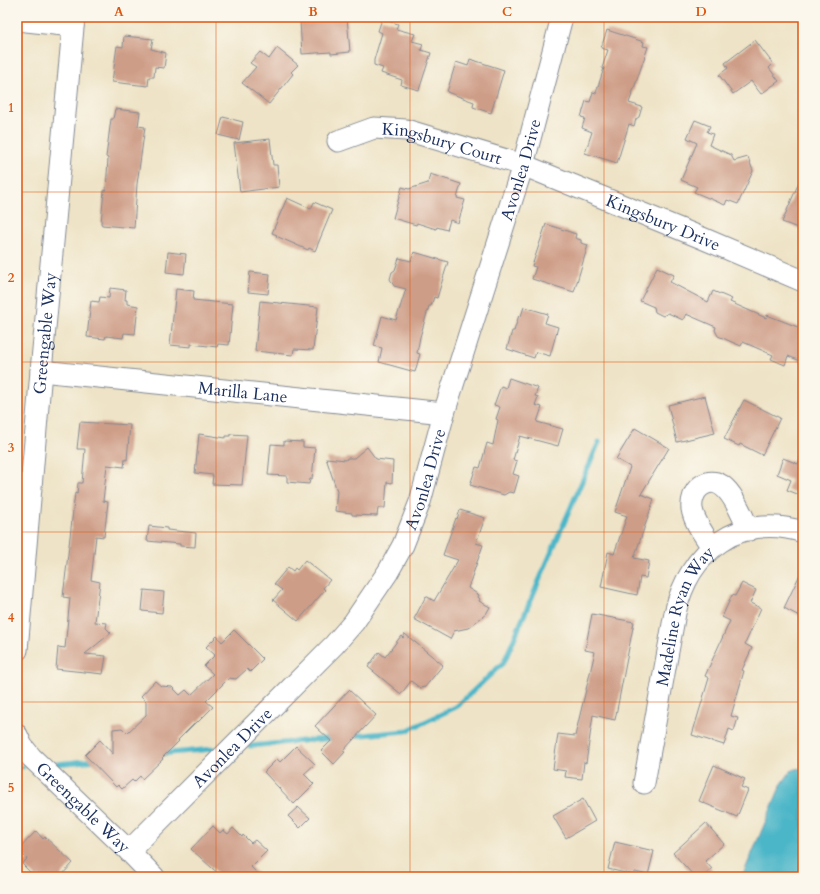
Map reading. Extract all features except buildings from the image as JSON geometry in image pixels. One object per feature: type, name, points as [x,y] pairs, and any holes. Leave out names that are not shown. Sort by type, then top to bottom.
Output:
[{"type":"street","name":"Avonlea Drive","points":[[129,851],[334,645],[359,616],[384,578],[403,545],[420,502],[444,413],[523,165],[562,17]]},
{"type":"street","points":[[17,20],[74,22]]},
{"type":"street","name":"Greengable Way","points":[[17,650],[41,371],[74,22]]},
{"type":"street","name":"Kingsbury Court","points":[[338,141],[374,128],[406,130],[523,165]]},
{"type":"street","name":"Kingsbury Drive","points":[[523,165],[803,281]]},
{"type":"street","name":"Marilla Lane","points":[[41,371],[444,413]]},
{"type":"street","points":[[712,547],[692,509],[693,498],[696,492],[700,487],[706,484],[716,483],[730,492],[749,530]]},
{"type":"street","name":"Madeline Ryan Way","points":[[644,783],[679,596],[687,577],[698,561],[712,547],[724,539],[749,530],[774,527],[794,529],[803,532]]},
{"type":"street","name":"Greengable Way","points":[[17,735],[22,746],[31,757],[154,877]]},
{"type":"water","points":[[803,768],[803,877],[742,877],[781,785],[791,771]]},
{"type":"waterway","points":[[352,736],[406,731],[456,707],[504,662],[599,442]]},
{"type":"waterway","points":[[250,746],[334,738]]},
{"type":"waterway","points":[[160,754],[213,749]]},
{"type":"waterway","points":[[56,764],[96,760]]},
{"type":"waterway","points":[[17,768],[23,767]]}]
